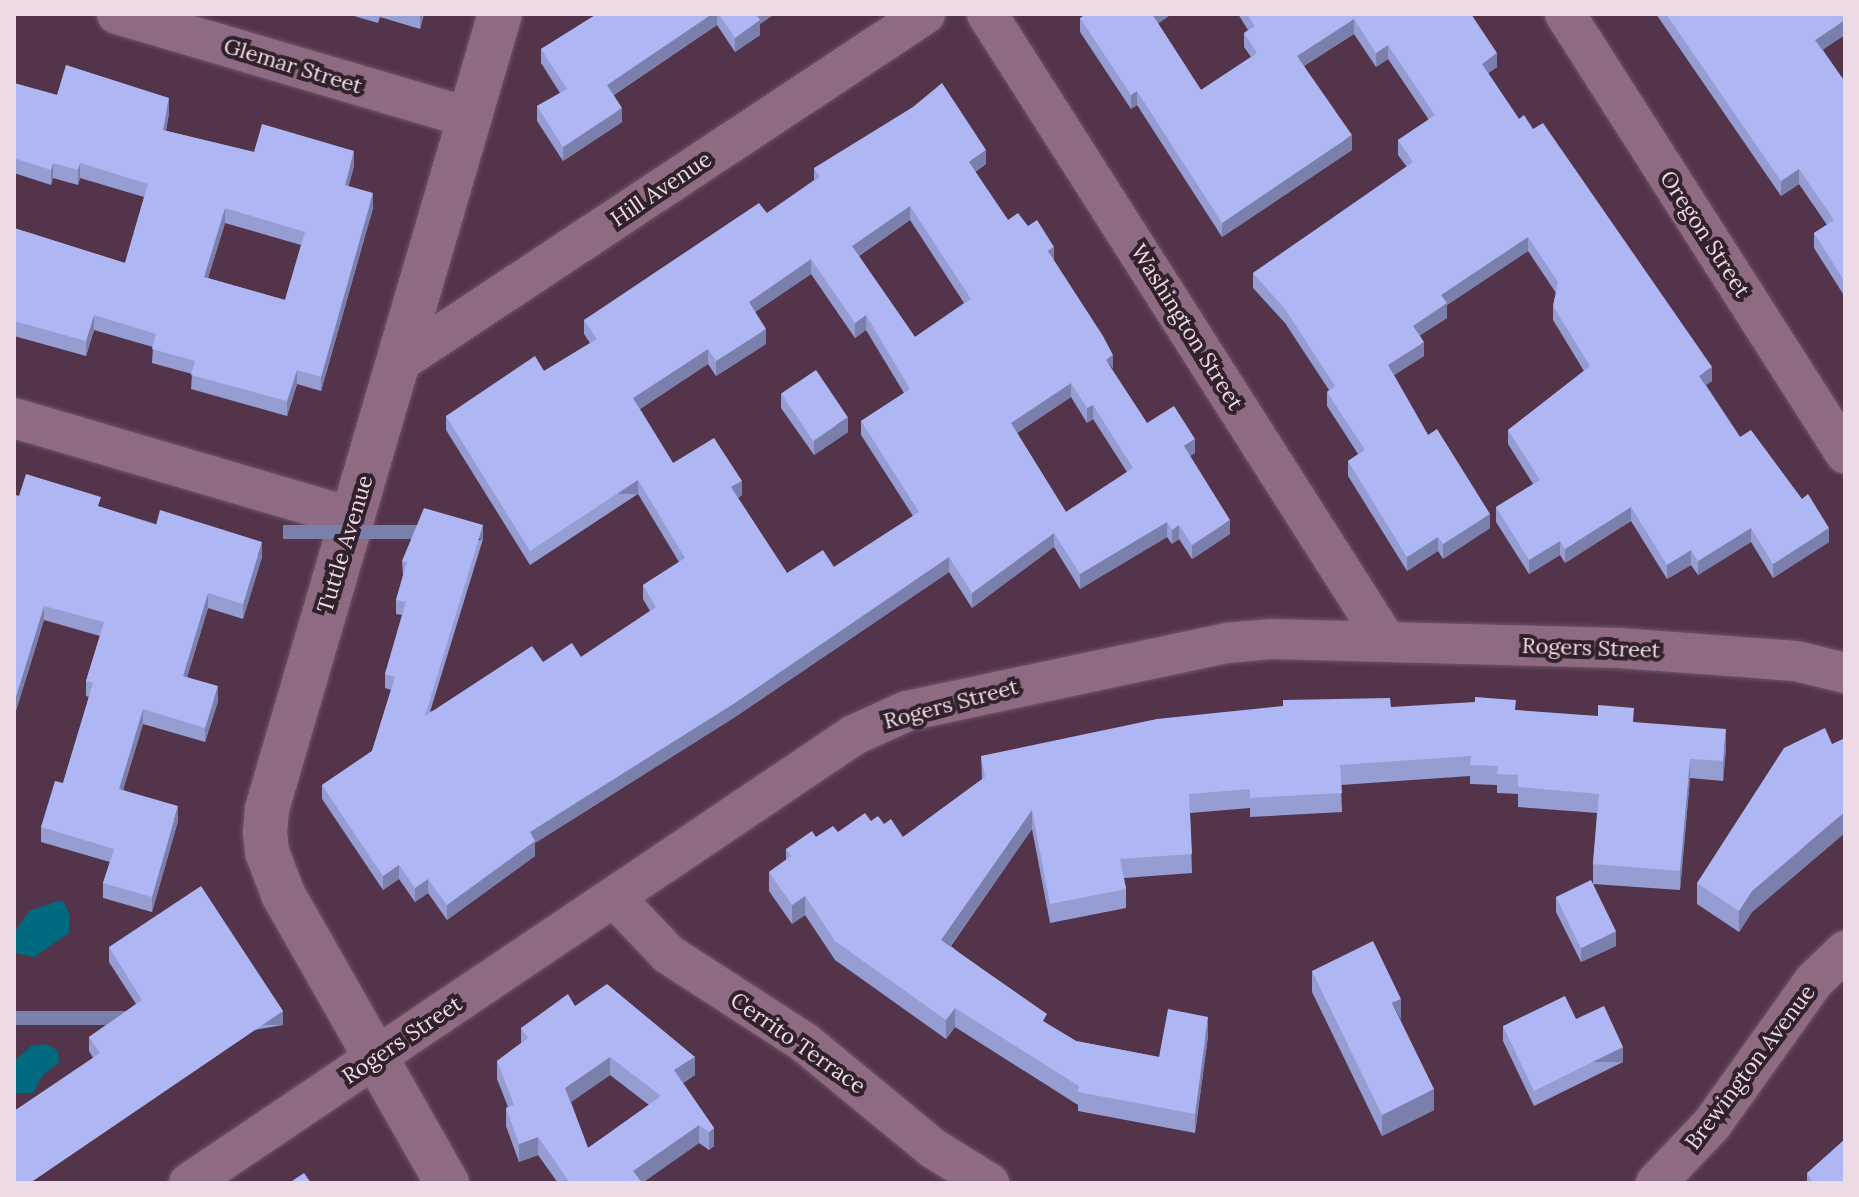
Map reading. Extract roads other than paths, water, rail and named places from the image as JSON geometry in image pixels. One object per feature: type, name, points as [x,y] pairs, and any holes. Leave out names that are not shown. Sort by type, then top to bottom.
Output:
[{"type":"street","name":"Glemar Street","points":[[117,14],[470,118]]},
{"type":"street","name":"Tuttle Avenue","points":[[447,1183],[283,894],[267,852],[265,832],[270,796],[500,14]]},
{"type":"street","name":"Hill Avenue","points":[[398,363],[925,14]]},
{"type":"street","name":"Washington Street","points":[[987,14],[1386,641]]},
{"type":"street","name":"Oregon Street","points":[[1565,14],[1845,453]]},
{"type":"street","points":[[14,418],[353,518]]},
{"type":"street","name":"Rogers Street","points":[[189,1183],[881,720],[941,702],[1227,643],[1317,638],[1753,657],[1845,673]]},
{"type":"street","name":"Cerrito Terrace","points":[[614,897],[668,954],[804,1042],[934,1149],[989,1183]]},
{"type":"street","name":"Brewington Avenue","points":[[1656,1183],[1712,1124],[1814,981],[1845,951]]},
{"type":"water","points":[[58,901],[64,902],[70,917],[69,933],[34,957],[15,953],[14,933],[29,911]]},
{"type":"water","points":[[47,1044],[58,1051],[59,1062],[42,1076],[33,1093],[14,1093],[14,1061],[31,1046]]}]
